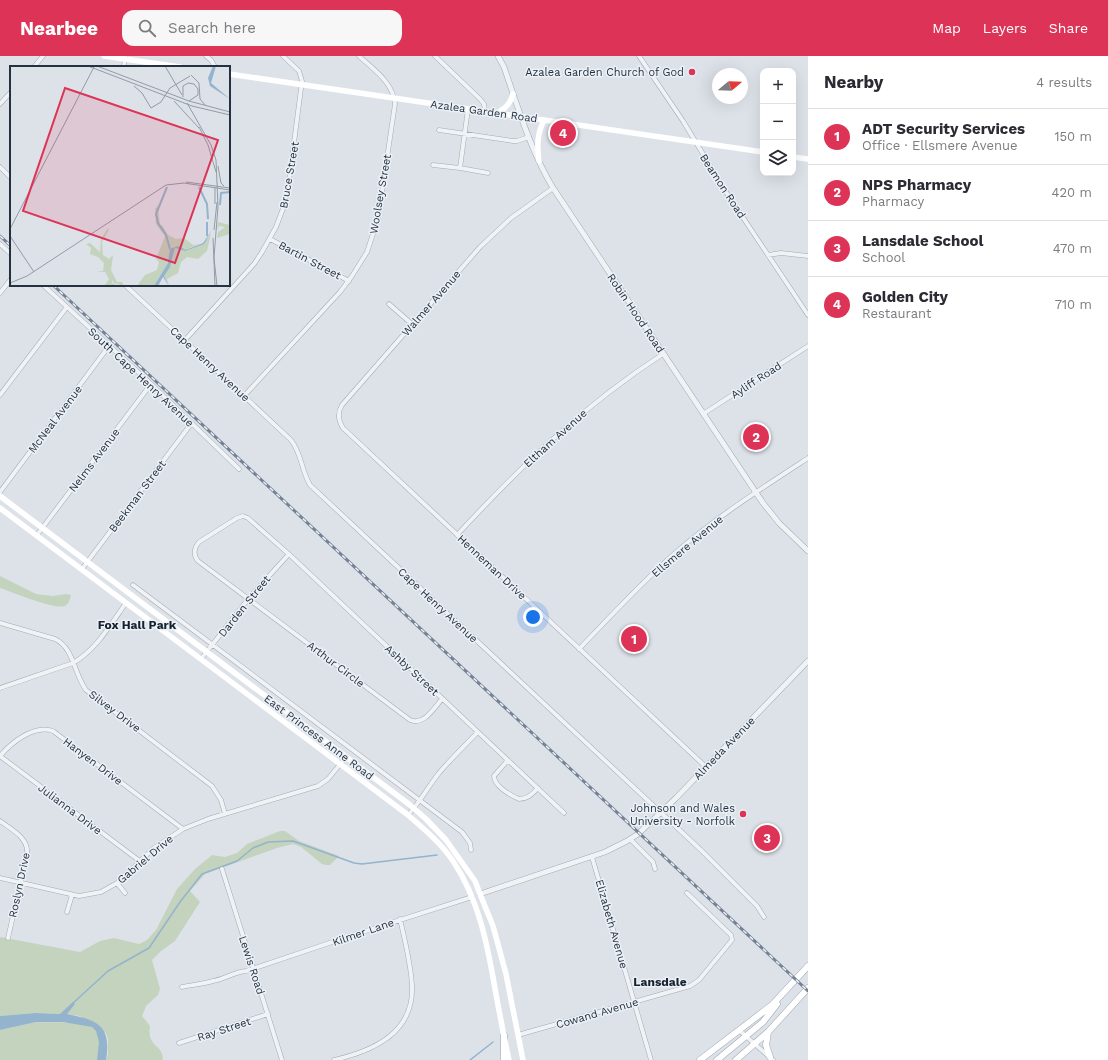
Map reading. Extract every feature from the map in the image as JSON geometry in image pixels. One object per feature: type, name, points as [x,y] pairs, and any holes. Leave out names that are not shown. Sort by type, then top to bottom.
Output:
[{"type":"main road","points":[[104,56],[174,66]]},
{"type":"main road","name":"Azalea Garden Road","points":[[230,74],[760,152]]},
{"type":"main road","points":[[497,113],[510,104],[513,94]]},
{"type":"main road","points":[[539,161],[537,142],[544,120]]},
{"type":"main road","points":[[796,157],[808,159]]},
{"type":"main road","name":"East Princess Anne Road","points":[[0,496],[414,808],[446,840],[475,881],[477,911],[488,947],[509,1060]]},
{"type":"main road","name":"East Princess Anne Road","points":[[0,508],[408,815],[444,850],[452,860],[466,884],[476,895]]},
{"type":"main road","points":[[476,895],[486,907],[506,974],[523,1060]]},
{"type":"main road","points":[[700,1060],[762,1013],[783,994],[808,966]]},
{"type":"main road","points":[[736,1060],[768,1031],[808,988]]},
{"type":"main road","points":[[717,1060],[763,1022],[783,994]]},
{"type":"main road","points":[[768,1031],[766,1045],[772,1058]]},
{"type":"main road","points":[[504,1035],[504,1060]]},
{"type":"street","points":[[35,66],[43,56]]},
{"type":"street","points":[[206,56],[211,60],[214,66]]},
{"type":"street","name":"Bruce Street","points":[[185,340],[245,275],[270,239],[281,216],[287,195],[302,85],[302,79],[299,71],[282,56]]},
{"type":"street","points":[[359,56],[386,82],[392,90],[394,98]]},
{"type":"street","points":[[435,56],[480,99],[484,104],[485,112]]},
{"type":"street","name":"Robin Hood Road","points":[[498,56],[504,67],[529,137],[553,188],[756,493],[779,523],[808,551]]},
{"type":"street","name":"Beamon Road","points":[[639,56],[696,142],[726,192],[808,314]]},
{"type":"street","points":[[0,104],[10,93]]},
{"type":"street","name":"Woolsey Street","points":[[244,396],[335,298],[349,281],[366,252],[375,231],[378,219],[395,104],[394,98]]},
{"type":"street","points":[[460,168],[468,109]]},
{"type":"street","points":[[439,130],[513,141],[529,137]]},
{"type":"street","points":[[433,165],[488,173]]},
{"type":"street","points":[[0,167],[10,177]]},
{"type":"street","name":"Walmer Avenue","points":[[349,434],[343,428],[339,420],[339,412],[342,405],[473,255],[495,232],[520,211],[553,188]]},
{"type":"street","name":"Bartin Street","points":[[270,239],[349,281]]},
{"type":"street","points":[[0,244],[10,253]]},
{"type":"street","points":[[768,254],[781,252],[808,256]]},
{"type":"street","points":[[0,293],[10,280]]},
{"type":"street","name":"South Cape Henry Avenue","points":[[45,286],[239,468]]},
{"type":"street","name":"Cape Henry Avenue","points":[[126,286],[291,440],[299,452],[305,476],[310,485],[660,812],[757,906],[764,917]]},
{"type":"street","points":[[390,304],[413,325]]},
{"type":"street","points":[[0,395],[67,307]]},
{"type":"street","name":"McNeal Avenue","points":[[0,492],[109,346]]},
{"type":"street","name":"Ayliff Road","points":[[703,414],[808,346]]},
{"type":"street","name":"Eltham Avenue","points":[[457,535],[498,491],[544,446],[607,393],[663,354]]},
{"type":"street","name":"Nelms Avenue","points":[[36,535],[151,384]]},
{"type":"street","name":"Beekman Street","points":[[82,569],[191,424]]},
{"type":"street","name":"Henneman Drive","points":[[349,434],[706,767]]},
{"type":"street","name":"Ellsmere Avenue","points":[[579,649],[632,594],[675,553],[713,523],[808,458]]},
{"type":"street","name":"Ashby Street","points":[[228,583],[198,561],[195,555],[196,545],[242,516],[248,518],[289,554],[564,812]]},
{"type":"street","name":"Darden Street","points":[[201,660],[248,598],[289,554]]},
{"type":"street","name":"Arthur Circle","points":[[228,583],[410,720],[417,722],[424,719],[442,699]]},
{"type":"street","points":[[133,585],[462,832],[470,844],[471,850]]},
{"type":"street","points":[[0,688],[73,663],[81,658],[92,649],[126,603]]},
{"type":"street","name":"Silvey Drive","points":[[0,623],[59,641],[67,648],[82,684],[91,694],[212,786],[221,800],[225,814]]},
{"type":"street","name":"Almeda Avenue","points":[[638,834],[706,767],[808,661]]},
{"type":"street","name":"Hanyen Drive","points":[[0,756],[10,744],[23,736],[43,729],[53,731],[183,829]]},
{"type":"street","points":[[408,815],[439,773],[478,732]]},
{"type":"street","name":"Julianna Drive","points":[[0,756],[140,862]]},
{"type":"street","name":"Gabriel Drive","points":[[0,878],[79,896],[101,892],[117,883],[165,840],[183,829],[198,822],[318,786],[328,779],[346,757]]},
{"type":"street","points":[[508,760],[494,776],[497,784],[519,799],[526,798],[538,788]]},
{"type":"street","name":"Roslyn Drive","points":[[0,821],[23,839],[27,847],[27,854],[8,938]]},
{"type":"street","name":"Kilmer Lane","points":[[182,987],[214,981],[234,973],[246,971],[592,857],[610,850],[638,834]]},
{"type":"street","points":[[630,839],[652,862],[655,869]]},
{"type":"street","name":"Elizabeth Avenue","points":[[592,857],[650,1060]]},
{"type":"street","name":"Lewis Road","points":[[222,869],[282,1060]]},
{"type":"street","points":[[117,883],[125,893]]},
{"type":"street","name":"Cowand Avenue","points":[[518,1035],[695,983],[732,940],[731,935],[687,893]]},
{"type":"street","points":[[67,912],[72,895]]},
{"type":"street","points":[[334,1060],[358,1053],[384,1041],[395,1032],[408,1014],[411,1003],[412,985],[400,920]]},
{"type":"street","name":"Ray Street","points":[[179,1043],[268,1014]]},
{"type":"street","points":[[740,1030],[772,1058]]},
{"type":"green space","points":[[0,576],[36,594],[53,596],[66,594],[71,595],[70,600],[65,606],[60,607],[33,600],[0,588]]},
{"type":"green space","points":[[280,831],[285,831],[299,841],[339,856],[330,865],[322,864],[301,847],[293,844],[277,848],[205,874],[190,891],[200,902],[175,941],[161,951],[152,960],[160,989],[158,995],[146,1006],[142,1016],[150,1026],[151,1039],[161,1051],[163,1060],[106,1060],[108,1054],[108,1039],[106,1033],[80,1016],[66,1014],[75,1004],[60,1014],[35,1013],[0,1016],[0,937],[80,952],[100,941],[114,938],[139,944],[147,940],[156,930],[177,889],[195,869],[212,855],[225,857],[237,853],[247,844]]},
{"type":"green space","points":[[36,1022],[76,1023],[84,1024],[95,1029],[99,1036],[97,1060],[0,1060],[0,1030]]},
{"type":"water","points":[[73,1002],[75,1004],[67,1014],[78,1016],[94,1022],[100,1026],[104,1032],[107,1039],[106,1060],[97,1060],[99,1042],[96,1031],[92,1027],[63,1022],[36,1022],[0,1030],[0,1016],[35,1013],[60,1014]]},
{"type":"waterway","points":[[72,1004],[108,971],[149,948],[180,902],[202,874],[237,861],[253,848],[268,842],[293,841],[354,863],[362,864],[437,855]]},
{"type":"waterway","points":[[470,1060],[493,1042]]},
{"type":"railway","points":[[0,236],[10,245]]},
{"type":"railway","points":[[54,286],[808,991]]},
{"type":"place","name":"Azalea Garden Church of God","points":[[692,72]]},
{"type":"place","name":"Golden City","points":[[563,133]]},
{"type":"place","name":"NPS Pharmacy","points":[[756,437]]},
{"type":"place","name":"ADT Security Services","points":[[634,639]]},
{"type":"place","name":"Johnson and Wales University - Norfolk","points":[[743,814]]},
{"type":"place","name":"Lansdale School","points":[[767,838]]},
{"type":"district","name":"Fox Hall Park","points":[[137,625]]},
{"type":"district","name":"Lansdale","points":[[660,982]]}]
